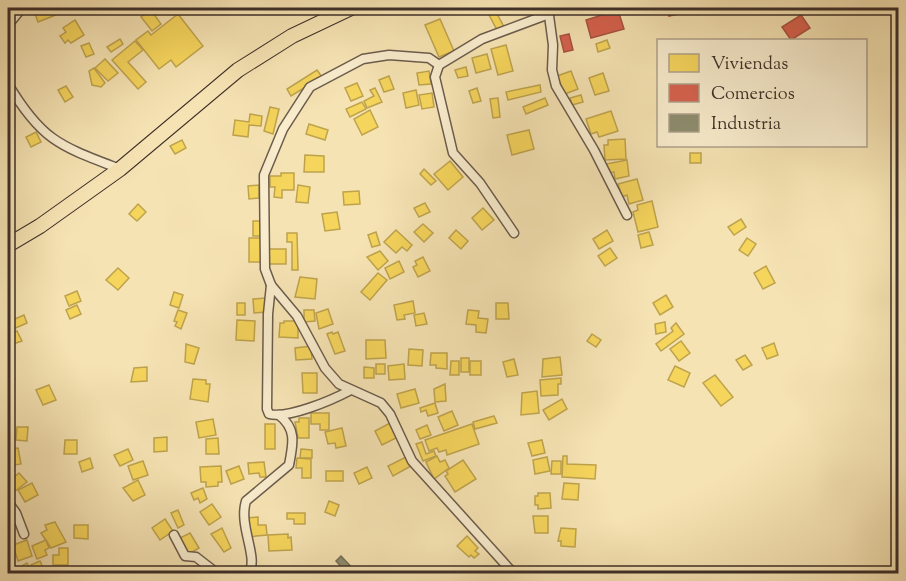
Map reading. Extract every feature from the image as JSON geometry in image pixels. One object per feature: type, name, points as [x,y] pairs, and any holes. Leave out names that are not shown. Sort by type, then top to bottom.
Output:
[{"type":"main road","points":[[8,245],[40,226],[120,169],[238,70],[292,36],[351,8]]},
{"type":"street","points":[[8,25],[22,8]]},
{"type":"street","points":[[514,233],[480,183],[453,153],[435,77],[439,65],[482,39],[549,10],[553,45],[552,70],[556,86],[594,150],[627,215]]},
{"type":"street","points":[[439,65],[429,58],[389,55],[363,59],[310,87],[284,129],[264,175],[265,269],[271,285],[297,316],[325,368],[339,384],[349,391],[381,403],[390,414],[412,461],[514,573]]},
{"type":"street","points":[[8,84],[43,133],[65,147],[120,169]]},
{"type":"street","points":[[271,285],[268,314],[267,409],[272,416],[328,402],[349,391]]},
{"type":"street","points":[[248,573],[252,568],[253,559],[243,528],[246,501],[289,465],[293,434],[289,422],[279,415]]},
{"type":"street","points":[[8,502],[16,513],[24,534]]},
{"type":"street","points":[[174,535],[185,556],[196,557],[218,573]]},
{"type":"building: Viviendas","points":[[33,8],[65,8],[66,11],[38,22]]},
{"type":"building: Viviendas","points":[[494,8],[504,27],[497,30],[486,9]]},
{"type":"building: Viviendas","points":[[151,10],[161,24],[152,31],[141,17]]},
{"type":"building: Viviendas","points":[[178,14],[203,46],[176,67],[171,60],[159,69],[136,40],[148,31],[151,35]]},
{"type":"building: Viviendas","points":[[440,19],[454,51],[439,57],[425,25]]},
{"type":"building: Viviendas","points":[[75,20],[84,35],[71,43],[68,40],[65,43],[60,36],[66,32],[63,28]]},
{"type":"building: Viviendas","points":[[120,39],[123,44],[111,52],[107,47]]},
{"type":"building: Viviendas","points":[[607,40],[610,48],[598,52],[596,44]]},
{"type":"building: Viviendas","points":[[135,41],[143,50],[128,62],[146,82],[138,89],[112,60]]},
{"type":"building: Viviendas","points":[[89,43],[94,54],[86,57],[81,46]]},
{"type":"building: Viviendas","points":[[506,45],[513,71],[498,75],[491,49]]},
{"type":"building: Viviendas","points":[[487,54],[491,69],[476,73],[472,58]]},
{"type":"building: Viviendas","points":[[105,59],[118,73],[108,81],[95,68]]},
{"type":"building: Viviendas","points":[[466,67],[468,76],[458,78],[455,70]]},
{"type":"building: Viviendas","points":[[94,68],[105,83],[101,87],[92,85],[89,71]]},
{"type":"building: Viviendas","points":[[317,70],[322,77],[291,96],[287,89]]},
{"type":"building: Viviendas","points":[[429,71],[431,84],[419,85],[417,73]]},
{"type":"building: Viviendas","points":[[571,71],[578,89],[565,94],[557,76]]},
{"type":"building: Viviendas","points":[[603,73],[609,91],[595,95],[589,78]]},
{"type":"building: Viviendas","points":[[389,76],[394,89],[384,92],[379,80]]},
{"type":"building: Viviendas","points":[[357,83],[363,96],[351,101],[345,88]]},
{"type":"building: Viviendas","points":[[540,85],[541,92],[508,100],[506,92]]},
{"type":"building: Viviendas","points":[[66,86],[73,97],[65,102],[58,90]]},
{"type":"building: Viviendas","points":[[375,88],[382,102],[367,108],[364,101],[374,96],[370,90]]},
{"type":"building: Viviendas","points":[[477,88],[481,101],[473,103],[469,91]]},
{"type":"building: Viviendas","points":[[416,90],[419,105],[406,108],[403,93]]},
{"type":"building: Viviendas","points":[[432,93],[434,107],[422,109],[419,95]]},
{"type":"building: Viviendas","points":[[581,95],[583,102],[572,105],[570,98]]},
{"type":"building: Viviendas","points":[[498,98],[500,117],[493,118],[490,99]]},
{"type":"building: Viviendas","points":[[545,98],[548,105],[526,114],[523,107]]},
{"type":"building: Viviendas","points":[[362,102],[366,109],[350,117],[346,109]]},
{"type":"building: Viviendas","points":[[270,107],[279,109],[273,134],[264,131]]},
{"type":"building: Viviendas","points":[[370,110],[378,127],[362,135],[354,119]]},
{"type":"building: Viviendas","points":[[611,111],[618,131],[599,137],[597,132],[591,134],[586,119]]},
{"type":"building: Viviendas","points":[[250,114],[262,116],[261,126],[249,125],[248,137],[233,135],[235,120],[249,122]]},
{"type":"building: Viviendas","points":[[309,124],[328,130],[325,140],[306,134]]},
{"type":"building: Viviendas","points":[[529,130],[534,149],[512,155],[507,135]]},
{"type":"building: Viviendas","points":[[36,132],[41,142],[31,147],[26,137]]},
{"type":"building: Viviendas","points":[[625,139],[626,159],[605,160],[604,145],[608,145],[608,140]]},
{"type":"building: Viviendas","points":[[182,140],[186,148],[175,154],[170,146]]},
{"type":"building: Viviendas","points":[[690,153],[701,153],[701,163],[690,163]]},
{"type":"building: Viviendas","points":[[305,155],[324,156],[324,172],[304,172]]},
{"type":"building: Viviendas","points":[[627,160],[629,176],[615,179],[614,172],[608,173],[606,164]]},
{"type":"building: Viviendas","points":[[450,161],[463,177],[448,190],[434,174]]},
{"type":"building: Viviendas","points":[[424,169],[436,181],[431,185],[420,174]]},
{"type":"building: Viviendas","points":[[281,173],[294,173],[294,190],[282,190],[282,198],[274,197],[275,187],[270,187],[270,176],[281,176]]},
{"type":"building: Viviendas","points":[[637,179],[643,200],[629,204],[627,195],[622,197],[618,184]]},
{"type":"building: Viviendas","points":[[259,185],[259,198],[249,199],[248,186]]},
{"type":"building: Viviendas","points":[[298,185],[310,187],[308,203],[296,202]]},
{"type":"building: Viviendas","points":[[359,191],[360,204],[344,205],[343,192]]},
{"type":"building: Viviendas","points":[[652,201],[658,227],[638,232],[633,212],[638,210],[637,205]]},
{"type":"building: Viviendas","points":[[425,203],[430,212],[419,217],[414,208]]},
{"type":"building: Viviendas","points":[[138,204],[146,212],[137,221],[129,214]]},
{"type":"building: Viviendas","points":[[483,208],[494,220],[482,230],[472,218]]},
{"type":"building: Viviendas","points":[[337,212],[340,229],[325,231],[322,214]]},
{"type":"building: Viviendas","points":[[741,219],[746,227],[734,235],[728,227]]},
{"type":"building: Viviendas","points":[[253,221],[261,221],[261,236],[253,236]]},
{"type":"building: Viviendas","points":[[423,224],[433,233],[424,242],[414,232]]},
{"type":"building: Viviendas","points":[[396,230],[412,245],[407,251],[402,247],[396,253],[384,242]]},
{"type":"building: Viviendas","points":[[456,230],[468,241],[461,249],[449,238]]},
{"type":"building: Viviendas","points":[[607,230],[613,241],[599,249],[593,239]]},
{"type":"building: Viviendas","points":[[376,232],[380,245],[372,247],[368,235]]},
{"type":"building: Viviendas","points":[[649,232],[653,245],[641,248],[638,235]]},
{"type":"building: Viviendas","points":[[287,233],[297,233],[298,270],[292,270],[292,242],[287,242]]},
{"type":"building: Viviendas","points":[[249,238],[262,238],[262,262],[249,262]]},
{"type":"building: Viviendas","points":[[747,238],[756,244],[748,256],[739,250]]},
{"type":"building: Viviendas","points":[[610,248],[617,258],[605,266],[598,256]]},
{"type":"building: Viviendas","points":[[269,249],[286,249],[286,264],[269,264]]},
{"type":"building: Viviendas","points":[[380,251],[388,261],[378,270],[367,257]]},
{"type":"building: Viviendas","points":[[423,257],[430,271],[418,277],[413,267],[417,265],[415,261]]},
{"type":"building: Viviendas","points":[[399,261],[404,272],[390,279],[385,268]]},
{"type":"building: Viviendas","points":[[766,266],[775,283],[763,289],[754,273]]},
{"type":"building: Viviendas","points":[[118,268],[129,278],[118,290],[106,280]]},
{"type":"building: Viviendas","points":[[378,273],[387,280],[370,300],[361,292]]},
{"type":"building: Viviendas","points":[[300,277],[317,279],[315,299],[295,297]]},
{"type":"building: Viviendas","points":[[77,291],[81,301],[69,306],[65,296]]},
{"type":"building: Viviendas","points":[[174,292],[183,295],[179,308],[170,305]]},
{"type":"building: Viviendas","points":[[666,295],[673,307],[660,315],[653,303]]},
{"type":"building: Viviendas","points":[[265,298],[266,312],[254,313],[253,299]]},
{"type":"building: Viviendas","points":[[413,301],[415,313],[404,315],[405,319],[397,320],[394,305]]},
{"type":"building: Viviendas","points":[[237,303],[245,303],[245,315],[237,315]]},
{"type":"building: Viviendas","points":[[496,303],[508,303],[509,319],[496,319]]},
{"type":"building: Viviendas","points":[[77,305],[81,314],[70,319],[66,310]]},
{"type":"building: Viviendas","points":[[328,309],[333,324],[319,329],[316,313]]},
{"type":"building: Viviendas","points":[[178,310],[187,313],[181,329],[175,326],[177,322],[174,321]]},
{"type":"building: Viviendas","points":[[304,310],[314,310],[315,321],[304,322]]},
{"type":"building: Viviendas","points":[[468,310],[479,311],[478,318],[488,319],[486,333],[476,332],[476,325],[466,324]]},
{"type":"building: Viviendas","points":[[424,313],[427,324],[416,326],[414,315]]},
{"type":"building: Viviendas","points":[[24,315],[27,323],[11,330],[8,322]]},
{"type":"building: Viviendas","points":[[237,320],[255,321],[254,341],[236,340]]},
{"type":"building: Viviendas","points":[[298,321],[298,338],[279,337],[280,323]]},
{"type":"building: Viviendas","points":[[665,322],[666,332],[656,334],[655,324]]},
{"type":"building: Viviendas","points":[[676,323],[684,334],[661,351],[656,344],[673,331],[671,328]]},
{"type":"building: Viviendas","points":[[17,331],[22,341],[10,345],[8,334]]},
{"type":"building: Viviendas","points":[[332,332],[333,334],[338,332],[345,351],[335,354],[327,334]]},
{"type":"building: Viviendas","points":[[592,334],[601,340],[596,347],[587,341]]},
{"type":"building: Viviendas","points":[[366,340],[385,340],[386,358],[366,359]]},
{"type":"building: Viviendas","points":[[681,341],[690,353],[679,361],[670,349]]},
{"type":"building: Viviendas","points":[[774,343],[778,355],[767,359],[762,348]]},
{"type":"building: Viviendas","points":[[186,344],[199,348],[194,364],[185,362]]},
{"type":"building: Viviendas","points":[[311,346],[312,359],[296,360],[295,348]]},
{"type":"building: Viviendas","points":[[409,349],[423,350],[422,366],[408,365]]},
{"type":"building: Viviendas","points":[[431,353],[447,353],[447,369],[430,365]]},
{"type":"building: Viviendas","points":[[745,355],[752,365],[743,370],[736,360]]},
{"type":"building: Viviendas","points":[[560,357],[562,375],[542,377],[543,359]]},
{"type":"building: Viviendas","points":[[461,358],[469,358],[469,372],[461,372]]},
{"type":"building: Viviendas","points":[[8,359],[15,379],[8,381]]},
{"type":"building: Viviendas","points":[[514,359],[518,375],[507,377],[503,362]]},
{"type":"building: Viviendas","points":[[451,361],[459,361],[459,375],[450,375]]},
{"type":"building: Viviendas","points":[[470,361],[481,361],[481,375],[470,375]]},
{"type":"building: Viviendas","points":[[376,364],[385,364],[385,374],[376,374]]},
{"type":"building: Viviendas","points":[[404,364],[405,379],[389,380],[388,366]]},
{"type":"building: Viviendas","points":[[675,366],[690,373],[684,387],[668,380]]},
{"type":"building: Viviendas","points":[[147,367],[147,381],[131,382],[134,368]]},
{"type":"building: Viviendas","points":[[364,367],[374,368],[374,378],[364,378]]},
{"type":"building: Viviendas","points":[[302,373],[317,373],[317,393],[303,393]]},
{"type":"building: Viviendas","points":[[715,375],[733,397],[721,406],[703,383]]},
{"type":"building: Viviendas","points":[[561,378],[561,384],[558,384],[558,395],[541,396],[540,380]]},
{"type":"building: Viviendas","points":[[193,379],[206,380],[206,384],[210,384],[208,402],[190,399]]},
{"type":"building: Viviendas","points":[[445,384],[446,401],[435,402],[434,389]]},
{"type":"building: Viviendas","points":[[49,385],[56,400],[43,405],[36,390]]},
{"type":"building: Viviendas","points":[[415,389],[419,403],[401,408],[397,394]]},
{"type":"building: Viviendas","points":[[537,391],[539,413],[521,415],[522,393]]},
{"type":"building: Viviendas","points":[[562,399],[567,409],[549,420],[543,410]]},
{"type":"building: Viviendas","points":[[435,403],[438,413],[428,416],[426,410],[421,412],[420,408]]},
{"type":"building: Viviendas","points":[[452,411],[458,425],[444,431],[438,417]]},
{"type":"building: Viviendas","points":[[311,413],[329,413],[329,430],[320,430],[320,424],[311,424]]},
{"type":"building: Viviendas","points":[[494,416],[497,423],[475,429],[473,422]]},
{"type":"building: Viviendas","points":[[299,418],[309,418],[309,438],[298,438],[295,422],[299,422]]},
{"type":"building: Viviendas","points":[[213,419],[216,435],[199,438],[196,422]]},
{"type":"building: Viviendas","points":[[390,423],[398,437],[382,445],[375,431]]},
{"type":"building: Viviendas","points":[[265,424],[275,424],[275,449],[265,449]]},
{"type":"building: Viviendas","points":[[472,424],[479,444],[447,455],[446,450],[439,452],[437,448],[429,451],[425,440]]},
{"type":"building: Viviendas","points":[[427,425],[431,435],[420,439],[416,430]]},
{"type":"building: Viviendas","points":[[17,427],[28,427],[27,441],[16,440]]},
{"type":"building: Viviendas","points":[[342,428],[346,446],[336,448],[335,443],[328,444],[325,432]]},
{"type":"building: Viviendas","points":[[167,437],[167,451],[154,452],[154,438]]},
{"type":"building: Viviendas","points":[[218,438],[219,454],[206,454],[206,439]]},
{"type":"building: Viviendas","points":[[65,440],[77,440],[77,454],[64,454]]},
{"type":"building: Viviendas","points":[[542,440],[545,453],[532,456],[528,443]]},
{"type":"building: Viviendas","points":[[422,442],[426,454],[434,451],[436,456],[423,461],[416,444]]},
{"type":"building: Viviendas","points":[[18,448],[21,464],[8,466],[8,449]]},
{"type":"building: Viviendas","points":[[128,449],[133,460],[120,466],[114,455]]},
{"type":"building: Viviendas","points":[[301,449],[312,450],[312,458],[300,458]]},
{"type":"building: Viviendas","points":[[437,456],[440,462],[445,460],[449,468],[434,479],[426,462]]},
{"type":"building: Viviendas","points":[[563,456],[567,456],[567,464],[596,465],[595,479],[562,477]]},
{"type":"building: Viviendas","points":[[406,457],[411,466],[393,476],[388,466]]},
{"type":"building: Viviendas","points":[[547,457],[550,471],[535,474],[533,460]]},
{"type":"building: Viviendas","points":[[90,458],[93,468],[82,472],[79,462]]},
{"type":"building: Viviendas","points":[[297,458],[311,459],[311,478],[302,478],[302,468],[296,468]]},
{"type":"building: Viviendas","points":[[463,460],[476,479],[455,492],[445,476],[448,474],[446,471]]},
{"type":"building: Viviendas","points":[[143,461],[148,475],[133,480],[128,466]]},
{"type":"building: Viviendas","points":[[552,461],[561,461],[561,474],[551,474]]},
{"type":"building: Viviendas","points":[[264,462],[266,477],[260,477],[259,473],[249,474],[248,463]]},
{"type":"building: Viviendas","points":[[221,466],[222,482],[218,482],[218,486],[206,487],[206,482],[201,482],[200,467]]},
{"type":"building: Viviendas","points":[[239,466],[244,479],[231,484],[226,471]]},
{"type":"building: Viviendas","points":[[367,467],[372,478],[359,484],[354,473]]},
{"type":"building: Viviendas","points":[[326,471],[343,471],[343,481],[326,481]]},
{"type":"building: Viviendas","points":[[19,473],[27,482],[10,495],[8,482]]},
{"type":"building: Viviendas","points":[[138,480],[145,495],[133,501],[123,488]]},
{"type":"building: Viviendas","points":[[32,483],[38,495],[25,502],[18,490]]},
{"type":"building: Viviendas","points":[[564,483],[579,484],[578,500],[562,499]]},
{"type":"building: Viviendas","points":[[203,488],[207,499],[200,503],[198,498],[194,500],[191,493]]},
{"type":"building: Viviendas","points":[[538,493],[550,493],[551,508],[538,509],[538,505],[535,505],[535,496],[538,496]]},
{"type":"building: Viviendas","points":[[329,501],[339,505],[335,516],[325,512]]},
{"type":"building: Viviendas","points":[[212,504],[221,517],[209,525],[200,512]]},
{"type":"building: Viviendas","points":[[178,510],[184,525],[178,528],[171,513]]},
{"type":"building: Viviendas","points":[[287,513],[305,513],[305,524],[294,524],[294,519],[287,519]]},
{"type":"building: Viviendas","points":[[533,516],[548,516],[548,533],[535,533]]},
{"type":"building: Viviendas","points":[[258,517],[258,525],[266,525],[267,535],[248,537],[246,518]]},
{"type":"building: Viviendas","points":[[165,519],[173,531],[160,540],[152,528]]},
{"type":"building: Viviendas","points":[[55,522],[66,542],[51,548],[41,533],[47,530],[45,525]]},
{"type":"building: Viviendas","points":[[74,525],[88,525],[88,539],[74,538]]},
{"type":"building: Viviendas","points":[[222,528],[231,548],[224,552],[211,534]]},
{"type":"building: Viviendas","points":[[561,528],[576,529],[575,547],[561,546],[561,541],[558,541]]},
{"type":"building: Viviendas","points":[[190,533],[199,548],[187,555],[178,539]]},
{"type":"building: Viviendas","points":[[288,534],[288,538],[291,537],[292,550],[269,551],[268,535]]},
{"type":"building: Viviendas","points":[[467,536],[478,548],[475,551],[479,554],[474,558],[471,555],[469,557],[457,546]]},
{"type":"building: Viviendas","points":[[27,540],[32,556],[18,561],[13,545]]},
{"type":"building: Viviendas","points":[[46,540],[49,548],[45,550],[47,555],[37,559],[32,546]]},
{"type":"building: Viviendas","points":[[59,548],[68,548],[68,565],[53,565],[53,555],[59,555]]},
{"type":"building: Viviendas","points":[[40,561],[44,570],[34,574],[31,565]]},
{"type":"building: Viviendas","points":[[27,563],[32,573],[21,574],[18,568]]},
{"type":"building: Comercios","points":[[667,8],[706,8],[669,16]]},
{"type":"building: Comercios","points":[[618,10],[624,29],[591,38],[586,20]]},
{"type":"building: Comercios","points":[[801,15],[810,28],[790,39],[782,27]]},
{"type":"building: Comercios","points":[[569,34],[573,50],[564,52],[560,36]]},
{"type":"building: Industria","points":[[341,556],[358,574],[348,574],[336,561]]}]
